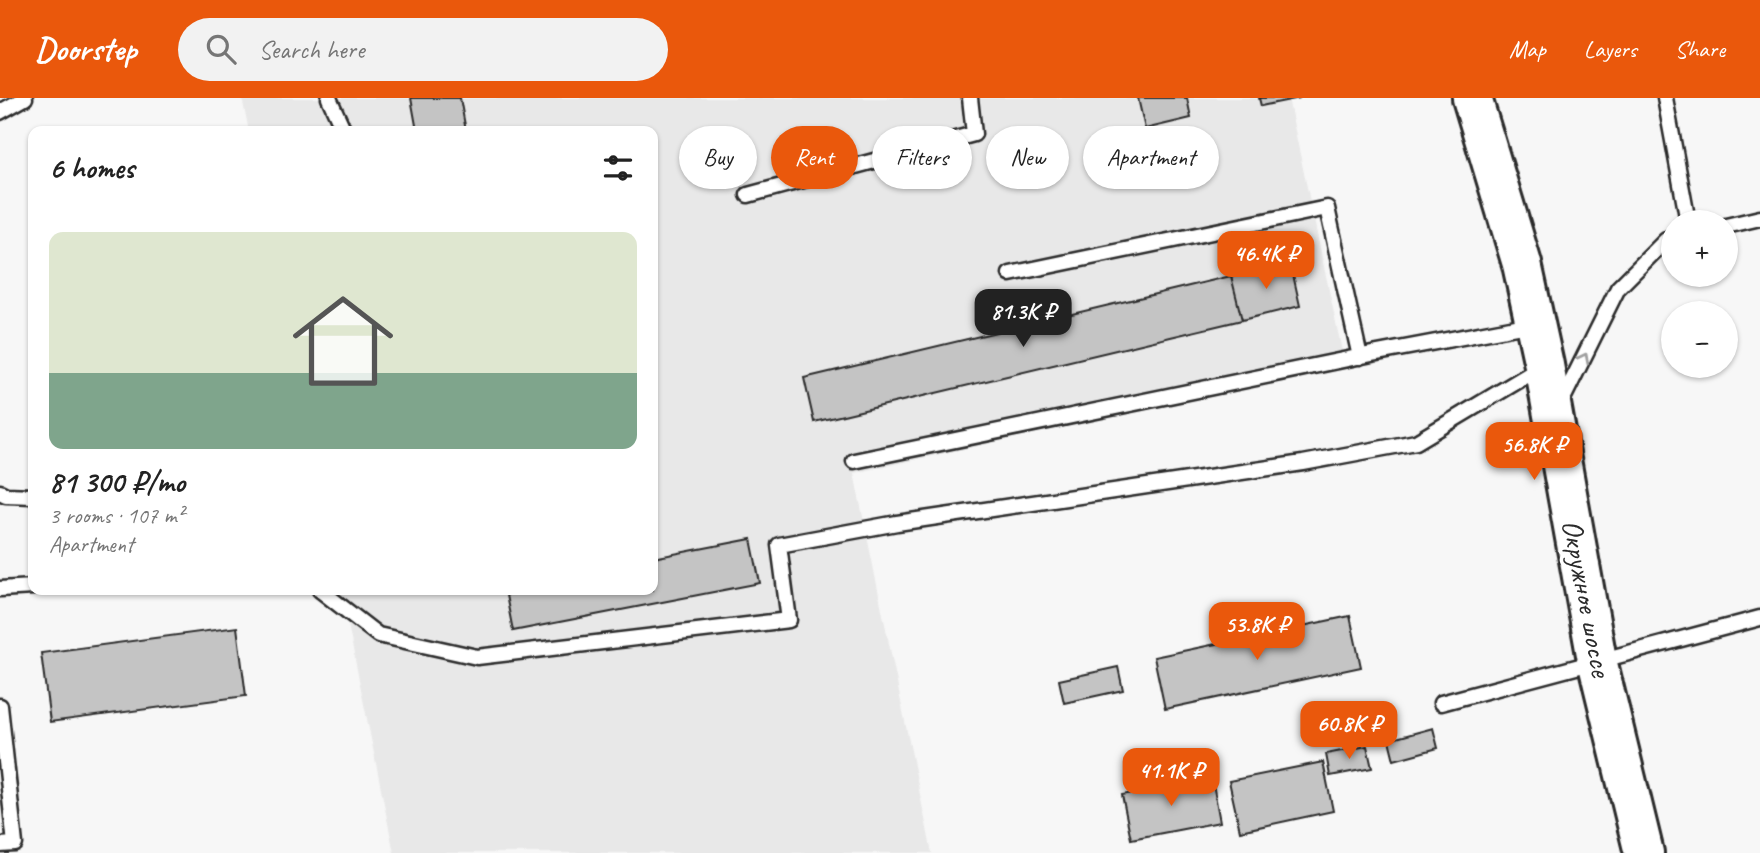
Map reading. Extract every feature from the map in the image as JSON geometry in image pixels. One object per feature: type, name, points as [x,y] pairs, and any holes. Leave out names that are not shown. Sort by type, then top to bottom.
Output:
[{"type":"street","name":"Окружное шоссе","points":[[1472,98],[1522,264],[1544,365],[1597,660],[1644,853]]},
{"type":"lane","points":[[0,112],[25,98]]},
{"type":"lane","points":[[329,98],[342,126]]},
{"type":"lane","points":[[748,195],[974,134],[970,98]]},
{"type":"lane","points":[[1665,98],[1686,210]]},
{"type":"lane","points":[[1010,274],[1326,208],[1360,357]]},
{"type":"lane","points":[[1738,223],[1760,218]]},
{"type":"lane","points":[[1553,418],[1618,288],[1661,245]]},
{"type":"lane","points":[[854,461],[1535,323]]},
{"type":"lane","points":[[326,595],[377,635],[477,657],[789,620],[779,545],[897,523],[1303,463],[1416,442],[1544,365]]},
{"type":"lane","points":[[0,492],[6,495],[28,496]]},
{"type":"lane","points":[[0,589],[28,587]]},
{"type":"lane","points":[[1441,703],[1760,618]]},
{"type":"lane","points":[[0,706],[15,844],[0,845]]},
{"type":"shaded area","points":[[242,98],[1288,98],[1345,365],[854,473],[932,853],[394,853],[342,595],[658,595],[658,126],[248,126]]},
{"type":"building","points":[[411,98],[460,98],[465,126],[416,126]]},
{"type":"building","points":[[1138,98],[1187,98],[1191,118],[1158,126],[1144,126]]},
{"type":"building","points":[[1259,98],[1300,98],[1261,106]]},
{"type":"building","points":[[1290,261],[1300,306],[1242,320],[1231,276]]},
{"type":"building","points":[[1231,276],[1242,320],[814,422],[804,378]]},
{"type":"building","points":[[751,539],[760,583],[513,631],[506,595],[658,595],[658,557]]},
{"type":"building","points":[[1350,616],[1361,667],[1165,709],[1154,657]]},
{"type":"building","points":[[237,627],[246,696],[50,722],[41,653]]},
{"type":"building","points":[[1118,667],[1123,690],[1064,703],[1059,680]]},
{"type":"building","points":[[1433,728],[1438,748],[1394,760],[1389,740]]},
{"type":"building","points":[[1367,746],[1372,768],[1330,776],[1326,754]]},
{"type":"building","points":[[1323,762],[1333,811],[1240,831],[1229,781]]},
{"type":"building","points":[[1212,778],[1220,822],[1131,839],[1122,795]]}]
